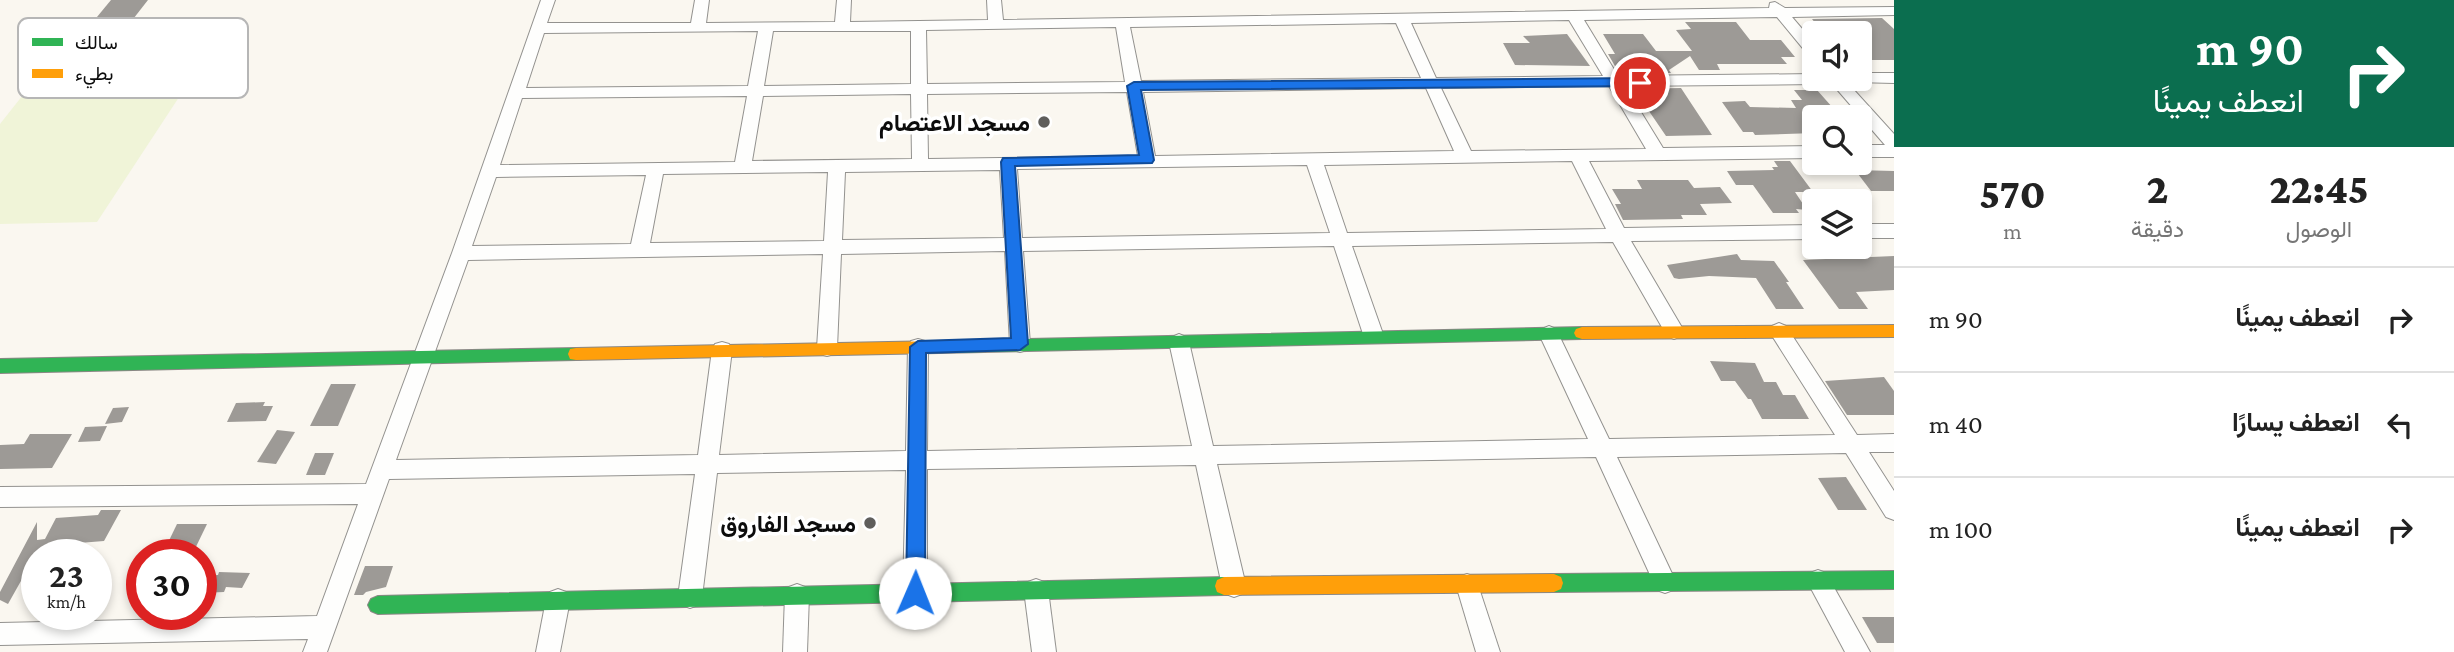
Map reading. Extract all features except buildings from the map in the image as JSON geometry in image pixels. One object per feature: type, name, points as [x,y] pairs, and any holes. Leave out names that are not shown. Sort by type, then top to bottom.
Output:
[{"type":"street","points":[[315,652],[461,253],[548,0]]},
{"type":"street","points":[[698,27],[702,0]]},
{"type":"street","points":[[842,26],[844,0]]},
{"type":"street","points":[[994,0],[996,24]]},
{"type":"street","points":[[1490,0],[1498,16]]},
{"type":"street","points":[[538,28],[918,26],[1122,22],[1270,14],[1401,18],[1573,15],[1775,6],[1894,10]]},
{"type":"street","points":[[1775,6],[1802,38]]},
{"type":"street","points":[[1573,15],[1658,154]]},
{"type":"street","points":[[1401,18],[1465,156]]},
{"type":"street","points":[[1122,22],[1147,160]]},
{"type":"street","points":[[918,26],[920,164]]},
{"type":"street","points":[[743,167],[766,27]]},
{"type":"street","points":[[1872,78],[1894,78]]},
{"type":"street","points":[[517,93],[1802,79]]},
{"type":"street","points":[[1847,91],[1894,145]]},
{"type":"street","points":[[1872,151],[1894,150]]},
{"type":"street","points":[[490,171],[1802,152]]},
{"type":"street","points":[[1577,155],[1618,234],[1674,331]]},
{"type":"street","points":[[1313,158],[1373,334]]},
{"type":"street","points":[[1008,162],[1020,344]]},
{"type":"street","points":[[827,348],[837,164]]},
{"type":"street","points":[[639,251],[656,168]]},
{"type":"street","points":[[1872,232],[1894,231]]},
{"type":"street","points":[[461,253],[1802,232]]},
{"type":"street","points":[[1779,331],[1894,510]]},
{"type":"street","points":[[4,371],[423,357],[1179,342],[1373,334],[1894,331]]},
{"type":"street","points":[[1549,334],[1665,582]]},
{"type":"street","points":[[1179,342],[1234,586]]},
{"type":"street","points":[[915,593],[918,347]]},
{"type":"street","points":[[690,597],[722,350]]},
{"type":"street","points":[[383,470],[1894,443]]},
{"type":"street","points":[[0,498],[373,495]]},
{"type":"street","points":[[378,606],[1234,586],[1894,580]]},
{"type":"street","points":[[1818,581],[1858,652]]},
{"type":"street","points":[[1467,585],[1488,652]]},
{"type":"street","points":[[1036,590],[1044,652]]},
{"type":"street","points":[[795,652],[797,595]]},
{"type":"street","points":[[548,652],[558,600]]},
{"type":"street","points":[[0,634],[108,642],[324,627]]},
{"type":"green space","points":[[21,98],[178,98],[97,222],[0,224],[0,124]]},
{"type":"traffic: fast","points":[[939,347],[1582,333]]},
{"type":"traffic: fast","points":[[0,366],[576,354]]},
{"type":"traffic: fast","points":[[1554,583],[1894,580]]},
{"type":"traffic: fast","points":[[378,605],[1224,586]]},
{"type":"traffic: slow","points":[[1582,333],[1894,331]]},
{"type":"traffic: slow","points":[[576,354],[939,347]]},
{"type":"traffic: slow","points":[[1224,586],[1554,583]]},
{"type":"place","name":"مسجد الاعتصام","points":[[1044,122]]},
{"type":"place","name":"مسجد الفاروق","points":[[870,523]]},
{"type":"route","points":[[915,593],[918,347],[1020,344],[1008,162],[1147,160],[1134,86],[1429,82],[1640,83]]}]
